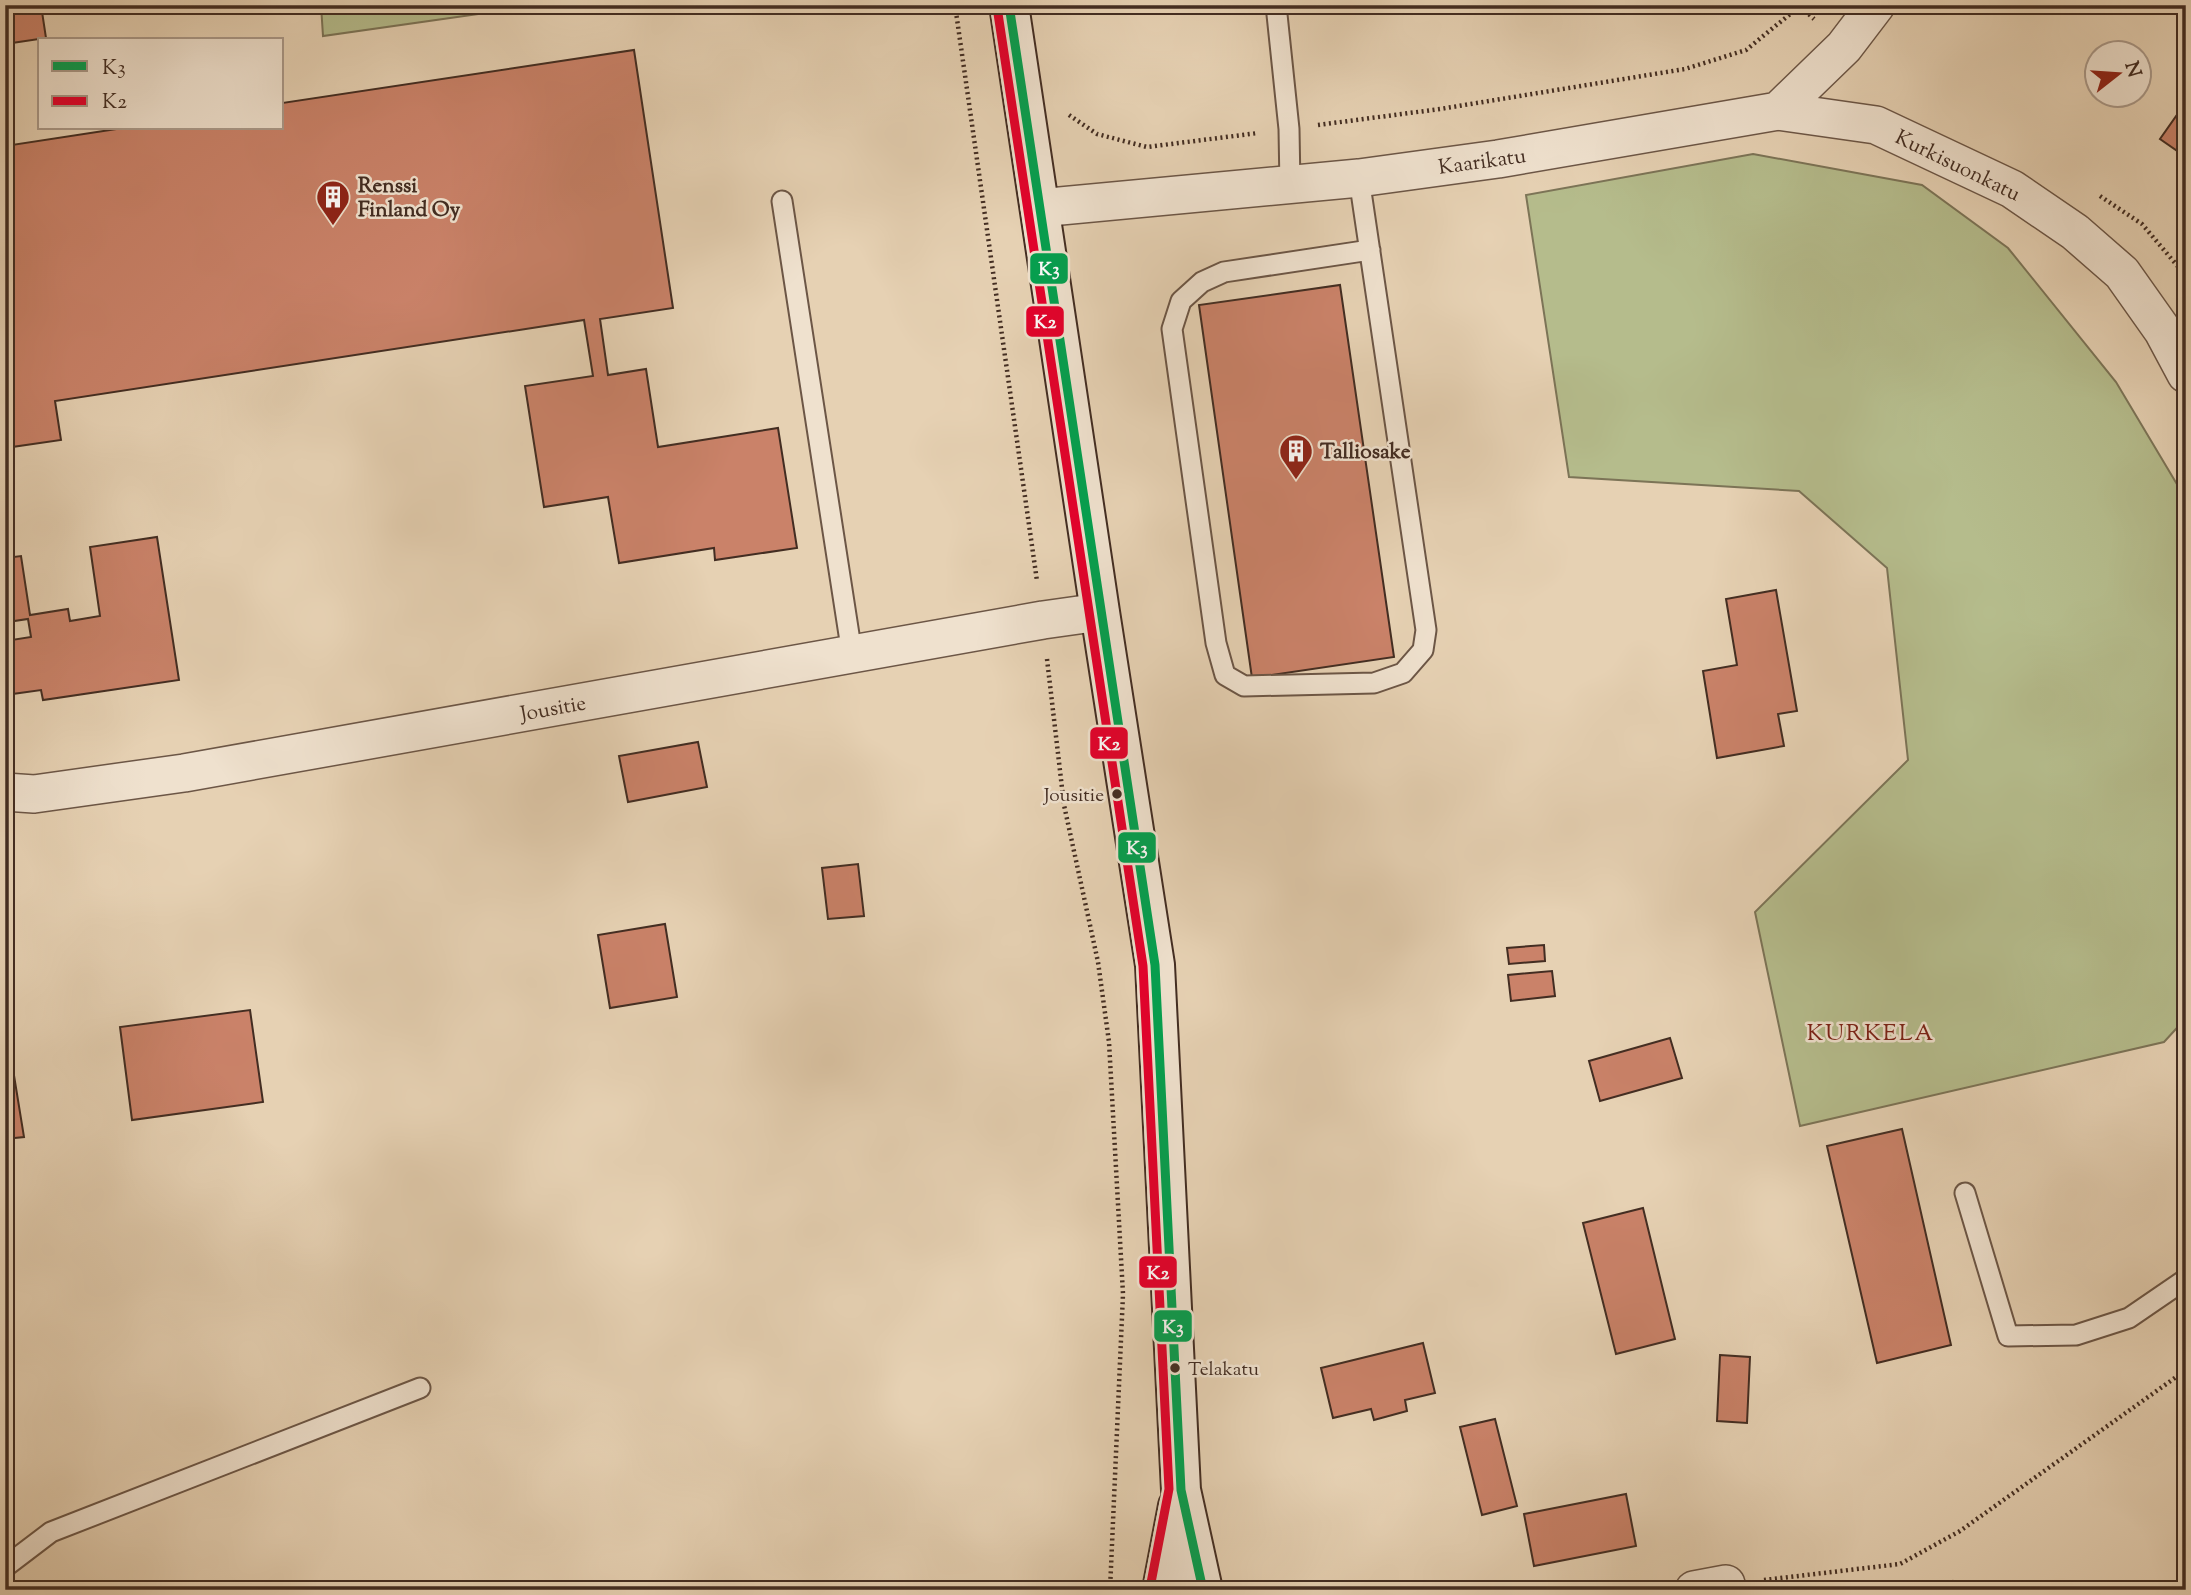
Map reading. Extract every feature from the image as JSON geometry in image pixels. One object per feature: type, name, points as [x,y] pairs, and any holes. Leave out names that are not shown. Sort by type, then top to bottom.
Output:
[{"type":"street","points":[[1009,5],[1155,965],[1181,1490],[1203,1590]]},
{"type":"street","points":[[1778,111],[1844,47],[1877,5]]},
{"type":"street","name":"Kaarikatu","points":[[1039,208],[1359,178],[1498,159],[1778,111]]},
{"type":"street","name":"Kurkisuonkatu","points":[[1778,111],[1876,125],[2012,189],[2075,232],[2122,272],[2163,331],[2186,374]]},
{"type":"street","name":"Jousitie","points":[[5,792],[34,794],[184,773],[1100,612]]},
{"type":"street","points":[[1162,1590],[1181,1490]]},
{"type":"lane","points":[[1276,5],[1289,129],[1290,186]]},
{"type":"lane","points":[[1359,178],[1370,250],[1426,630],[1423,650],[1403,673],[1374,683],[1244,686],[1225,675],[1216,643],[1172,329],[1181,301],[1202,282],[1224,272],[1370,250]]},
{"type":"lane","points":[[782,201],[852,654]]},
{"type":"lane","points":[[1965,1193],[2008,1336],[2076,1335],[2129,1318],[2186,1279]]},
{"type":"lane","points":[[5,1567],[51,1532],[420,1388]]},
{"type":"path","points":[[955,5],[1043,620],[1065,805],[1098,962],[1109,1042],[1123,1294],[1110,1590]]},
{"type":"path","points":[[1710,1587],[1900,1564],[1960,1531],[2186,1370]]},
{"type":"green space","points":[[321,5],[541,5],[323,36]]},
{"type":"green space","points":[[1753,154],[1922,185],[2008,248],[2116,382],[2186,501],[2186,1018],[2164,1042],[1800,1126],[1755,912],[1908,760],[1887,568],[1799,491],[1569,477],[1526,195]]},
{"type":"building","points":[[5,5],[41,5],[46,38],[5,44]]},
{"type":"building","name":"Renssi Finland Oy","points":[[634,50],[673,308],[600,319],[608,375],[646,369],[658,447],[778,428],[797,548],[715,560],[714,548],[619,563],[608,497],[544,507],[525,386],[593,376],[584,320],[55,401],[61,440],[5,448],[5,146],[110,130],[284,130],[284,103]]},
{"type":"building","points":[[2186,102],[2186,157],[2160,139]]},
{"type":"building","name":"Talliosake","points":[[1340,285],[1394,657],[1252,678],[1199,305]]},
{"type":"building","points":[[157,537],[179,680],[43,700],[41,690],[5,695],[5,641],[31,637],[28,619],[14,621],[5,558],[21,556],[30,615],[68,609],[70,621],[100,616],[90,547]]},
{"type":"building","points":[[1776,590],[1797,711],[1778,714],[1784,746],[1717,758],[1703,671],[1737,665],[1726,599]]},
{"type":"building","points":[[698,742],[707,787],[628,802],[619,756]]},
{"type":"building","points":[[858,864],[864,916],[828,919],[822,868]]},
{"type":"building","points":[[665,924],[677,997],[610,1008],[598,935]]},
{"type":"building","points":[[1544,945],[1545,961],[1509,964],[1507,948]]},
{"type":"building","points":[[1552,971],[1555,996],[1511,1001],[1508,975]]},
{"type":"building","points":[[250,1010],[263,1102],[132,1120],[120,1027]]},
{"type":"building","points":[[5,1020],[24,1137],[5,1139]]},
{"type":"building","points":[[1670,1038],[1682,1078],[1600,1101],[1589,1061]]},
{"type":"building","points":[[1902,1129],[1951,1345],[1877,1363],[1827,1146]]},
{"type":"building","points":[[1643,1208],[1675,1339],[1616,1354],[1583,1223]]},
{"type":"building","points":[[1423,1343],[1435,1393],[1405,1400],[1407,1411],[1374,1420],[1371,1409],[1333,1418],[1321,1368]]},
{"type":"building","points":[[1720,1355],[1750,1357],[1747,1423],[1717,1421]]},
{"type":"building","points":[[1495,1419],[1517,1506],[1482,1515],[1460,1427]]},
{"type":"building","points":[[1626,1494],[1636,1546],[1534,1566],[1524,1514]]},
{"type":"building","points":[[1953,1581],[1967,1588],[1968,1590],[1940,1590]]},
{"type":"transit line","name":"K3","points":[[1009,5],[1155,965],[1181,1490],[1203,1590]]},
{"type":"transit line","name":"K2","points":[[997,7],[1143,966],[1169,1489],[1150,1588]]},
{"type":"place","name":"Renssi Finland Oy","points":[[333,227]]},
{"type":"place","name":"Talliosake","points":[[1296,481]]},
{"type":"place","name":"Jousitie","points":[[1117,794]]},
{"type":"place","name":"Telakatu","points":[[1175,1368]]},
{"type":"district","name":"KURKELA","points":[[1871,1032]]}]
